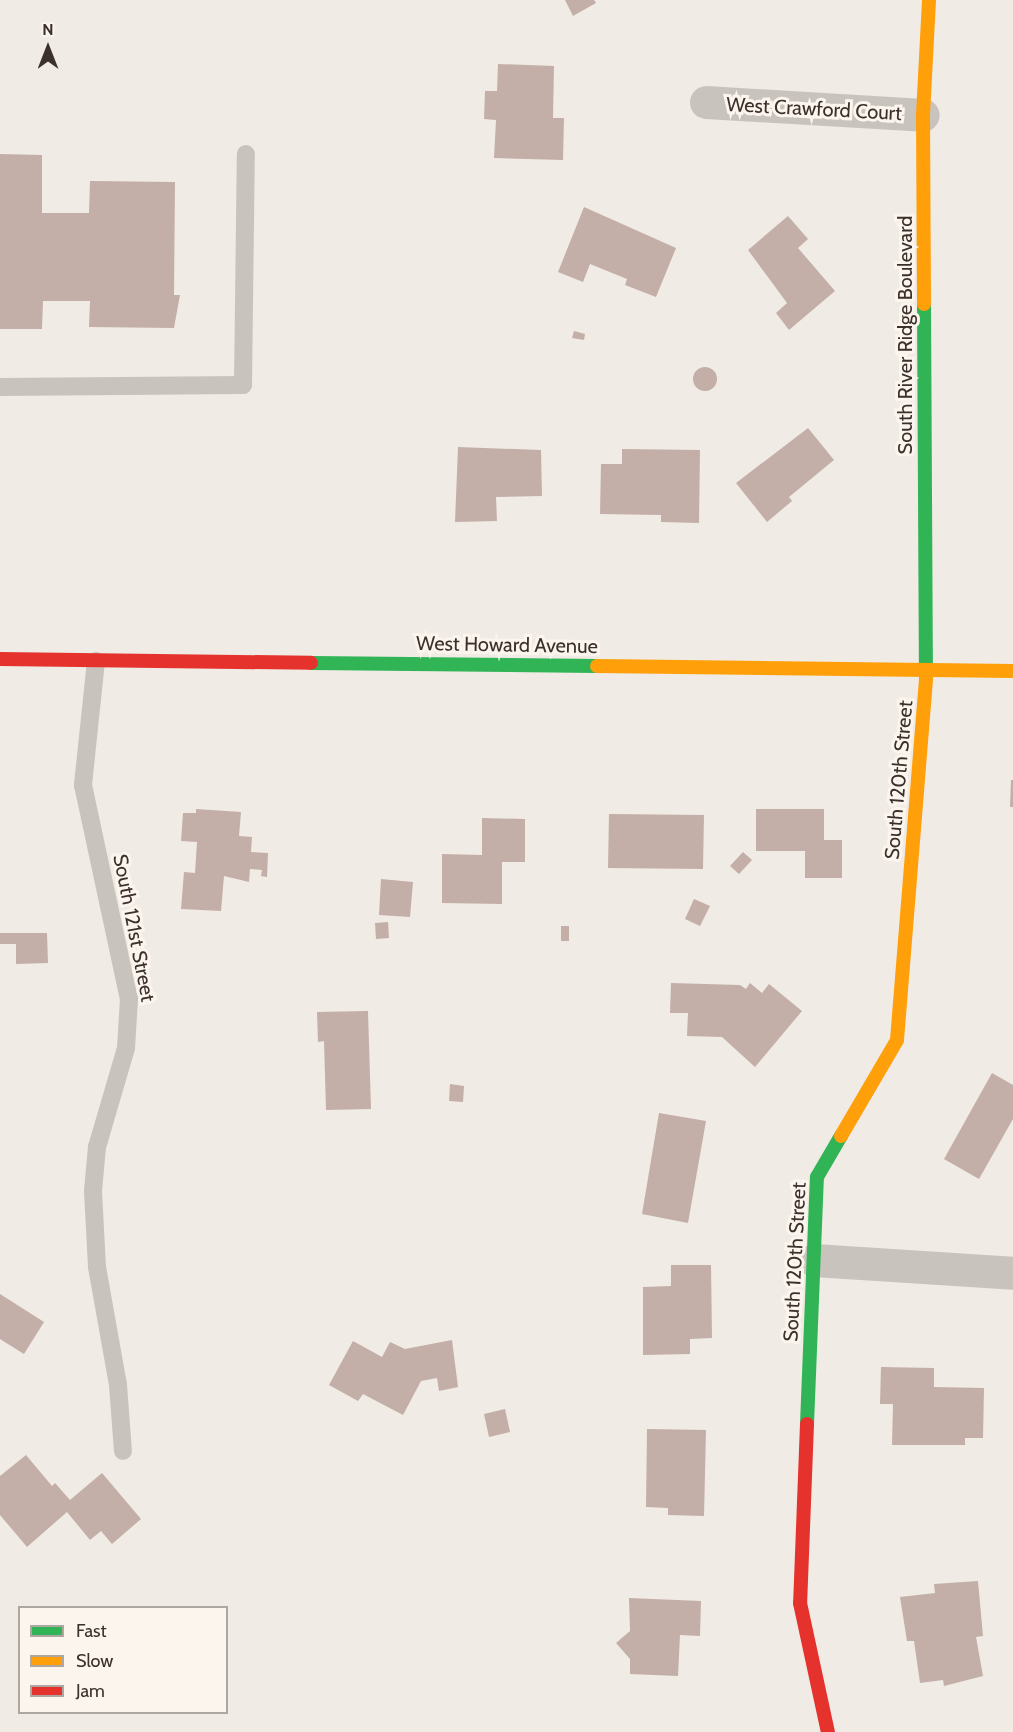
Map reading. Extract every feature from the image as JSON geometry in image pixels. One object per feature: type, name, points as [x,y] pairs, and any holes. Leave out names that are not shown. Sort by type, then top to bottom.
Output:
[{"type":"street","name":"South River Ridge Boulevard","points":[[927,670],[923,116],[929,0]]},
{"type":"street","name":"West Crawford Court","points":[[706,102],[923,116]]},
{"type":"street","name":"West Howard Avenue","points":[[0,659],[1013,671]]},
{"type":"street","name":"South 120th Street","points":[[828,1732],[800,1603],[817,1177],[897,1040],[927,670]]},
{"type":"street","points":[[813,1260],[1013,1274]]},
{"type":"lane","points":[[0,387],[243,385],[246,154]]},
{"type":"lane","name":"South 121st Street","points":[[96,661],[83,785],[129,999],[126,1048],[97,1147],[93,1191],[97,1267],[118,1385],[123,1451]]},
{"type":"building","points":[[565,0],[594,0],[596,3],[573,16]]},
{"type":"building","points":[[498,64],[554,66],[553,118],[564,118],[563,160],[494,158],[496,120],[484,119],[485,91],[497,91]]},
{"type":"building","points":[[0,154],[42,155],[42,213],[89,213],[90,181],[175,182],[174,295],[180,295],[174,328],[89,327],[90,301],[43,301],[42,329],[0,329]]},
{"type":"building","points":[[584,207],[676,248],[656,297],[625,285],[627,279],[590,264],[583,282],[558,272]]},
{"type":"building","points":[[788,216],[808,239],[798,248],[835,291],[789,330],[776,313],[787,303],[748,250]]},
{"type":"building","points":[[574,331],[585,334],[584,340],[572,338]]},
{"type":"building","points":[[705,367],[714,370],[717,379],[714,388],[705,391],[696,388],[693,379],[696,370]]},
{"type":"building","points":[[808,428],[834,460],[789,497],[792,501],[767,522],[736,483]]},
{"type":"building","points":[[458,447],[541,450],[542,496],[496,497],[497,521],[455,522]]},
{"type":"building","points":[[622,449],[700,450],[699,523],[661,522],[661,515],[600,514],[601,464],[622,464]]},
{"type":"building","points":[[1011,780],[1013,780],[1013,807],[1010,807]]},
{"type":"building","points":[[196,809],[241,812],[239,836],[252,837],[251,852],[268,853],[267,877],[261,876],[262,870],[250,869],[249,882],[224,876],[221,911],[181,909],[184,872],[195,873],[197,842],[181,841],[183,813],[196,813]]},
{"type":"building","points":[[756,809],[824,809],[824,840],[842,840],[842,878],[805,878],[805,851],[756,851]]},
{"type":"building","points":[[609,814],[704,815],[703,869],[608,868]]},
{"type":"building","points":[[482,818],[525,819],[525,862],[502,862],[502,904],[442,903],[442,854],[482,855]]},
{"type":"building","points":[[743,852],[752,860],[739,874],[730,866]]},
{"type":"building","points":[[381,879],[413,882],[410,917],[379,915]]},
{"type":"building","points":[[694,899],[710,906],[700,926],[685,919]]},
{"type":"building","points":[[388,922],[389,938],[376,939],[375,923]]},
{"type":"building","points":[[561,926],[569,926],[569,941],[561,941]]},
{"type":"building","points":[[0,933],[47,933],[48,963],[16,964],[16,944],[0,944]]},
{"type":"building","points":[[671,983],[740,985],[746,989],[750,983],[762,993],[769,984],[802,1011],[755,1067],[722,1037],[687,1036],[688,1013],[670,1013]]},
{"type":"building","points":[[368,1011],[371,1109],[326,1110],[324,1041],[318,1042],[317,1012]]},
{"type":"building","points":[[992,1073],[1013,1085],[1013,1119],[979,1179],[944,1159]]},
{"type":"building","points":[[450,1084],[464,1086],[463,1102],[449,1101]]},
{"type":"building","points":[[659,1113],[706,1121],[688,1223],[642,1214]]},
{"type":"building","points":[[671,1265],[711,1265],[712,1338],[690,1339],[690,1354],[643,1355],[643,1287],[671,1286]]},
{"type":"building","points":[[0,1294],[44,1322],[24,1354],[0,1339]]},
{"type":"building","points":[[452,1340],[458,1387],[439,1391],[437,1378],[421,1381],[403,1415],[363,1394],[358,1401],[329,1385],[353,1341],[382,1357],[390,1342],[405,1349]]},
{"type":"building","points":[[881,1367],[934,1368],[934,1387],[984,1388],[983,1438],[965,1438],[965,1445],[892,1445],[893,1404],[880,1404]]},
{"type":"building","points":[[505,1409],[510,1432],[489,1437],[484,1414]]},
{"type":"building","points":[[647,1429],[706,1430],[704,1516],[668,1515],[668,1508],[646,1507]]},
{"type":"building","points":[[26,1455],[52,1486],[55,1483],[70,1500],[102,1473],[141,1519],[112,1544],[101,1531],[90,1540],[67,1512],[27,1547],[0,1515],[0,1476]]},
{"type":"building","points":[[978,1581],[983,1636],[976,1637],[983,1676],[944,1686],[943,1680],[920,1683],[914,1641],[907,1641],[900,1597],[935,1593],[934,1584]]},
{"type":"building","points":[[629,1598],[701,1601],[700,1636],[680,1635],[678,1676],[630,1674],[630,1659],[616,1643],[630,1631]]},
{"type":"traffic: fast","points":[[924,304],[926,676]]},
{"type":"traffic: fast","points":[[311,663],[597,666]]},
{"type":"traffic: fast","points":[[807,1424],[817,1177],[841,1136]]},
{"type":"traffic: slow","points":[[924,304],[923,115],[929,0]]},
{"type":"traffic: slow","points":[[597,666],[1013,671]]},
{"type":"traffic: slow","points":[[841,1136],[897,1040],[926,676]]},
{"type":"traffic: jam","points":[[0,659],[311,663]]},
{"type":"traffic: jam","points":[[807,1424],[800,1603],[828,1732]]}]
